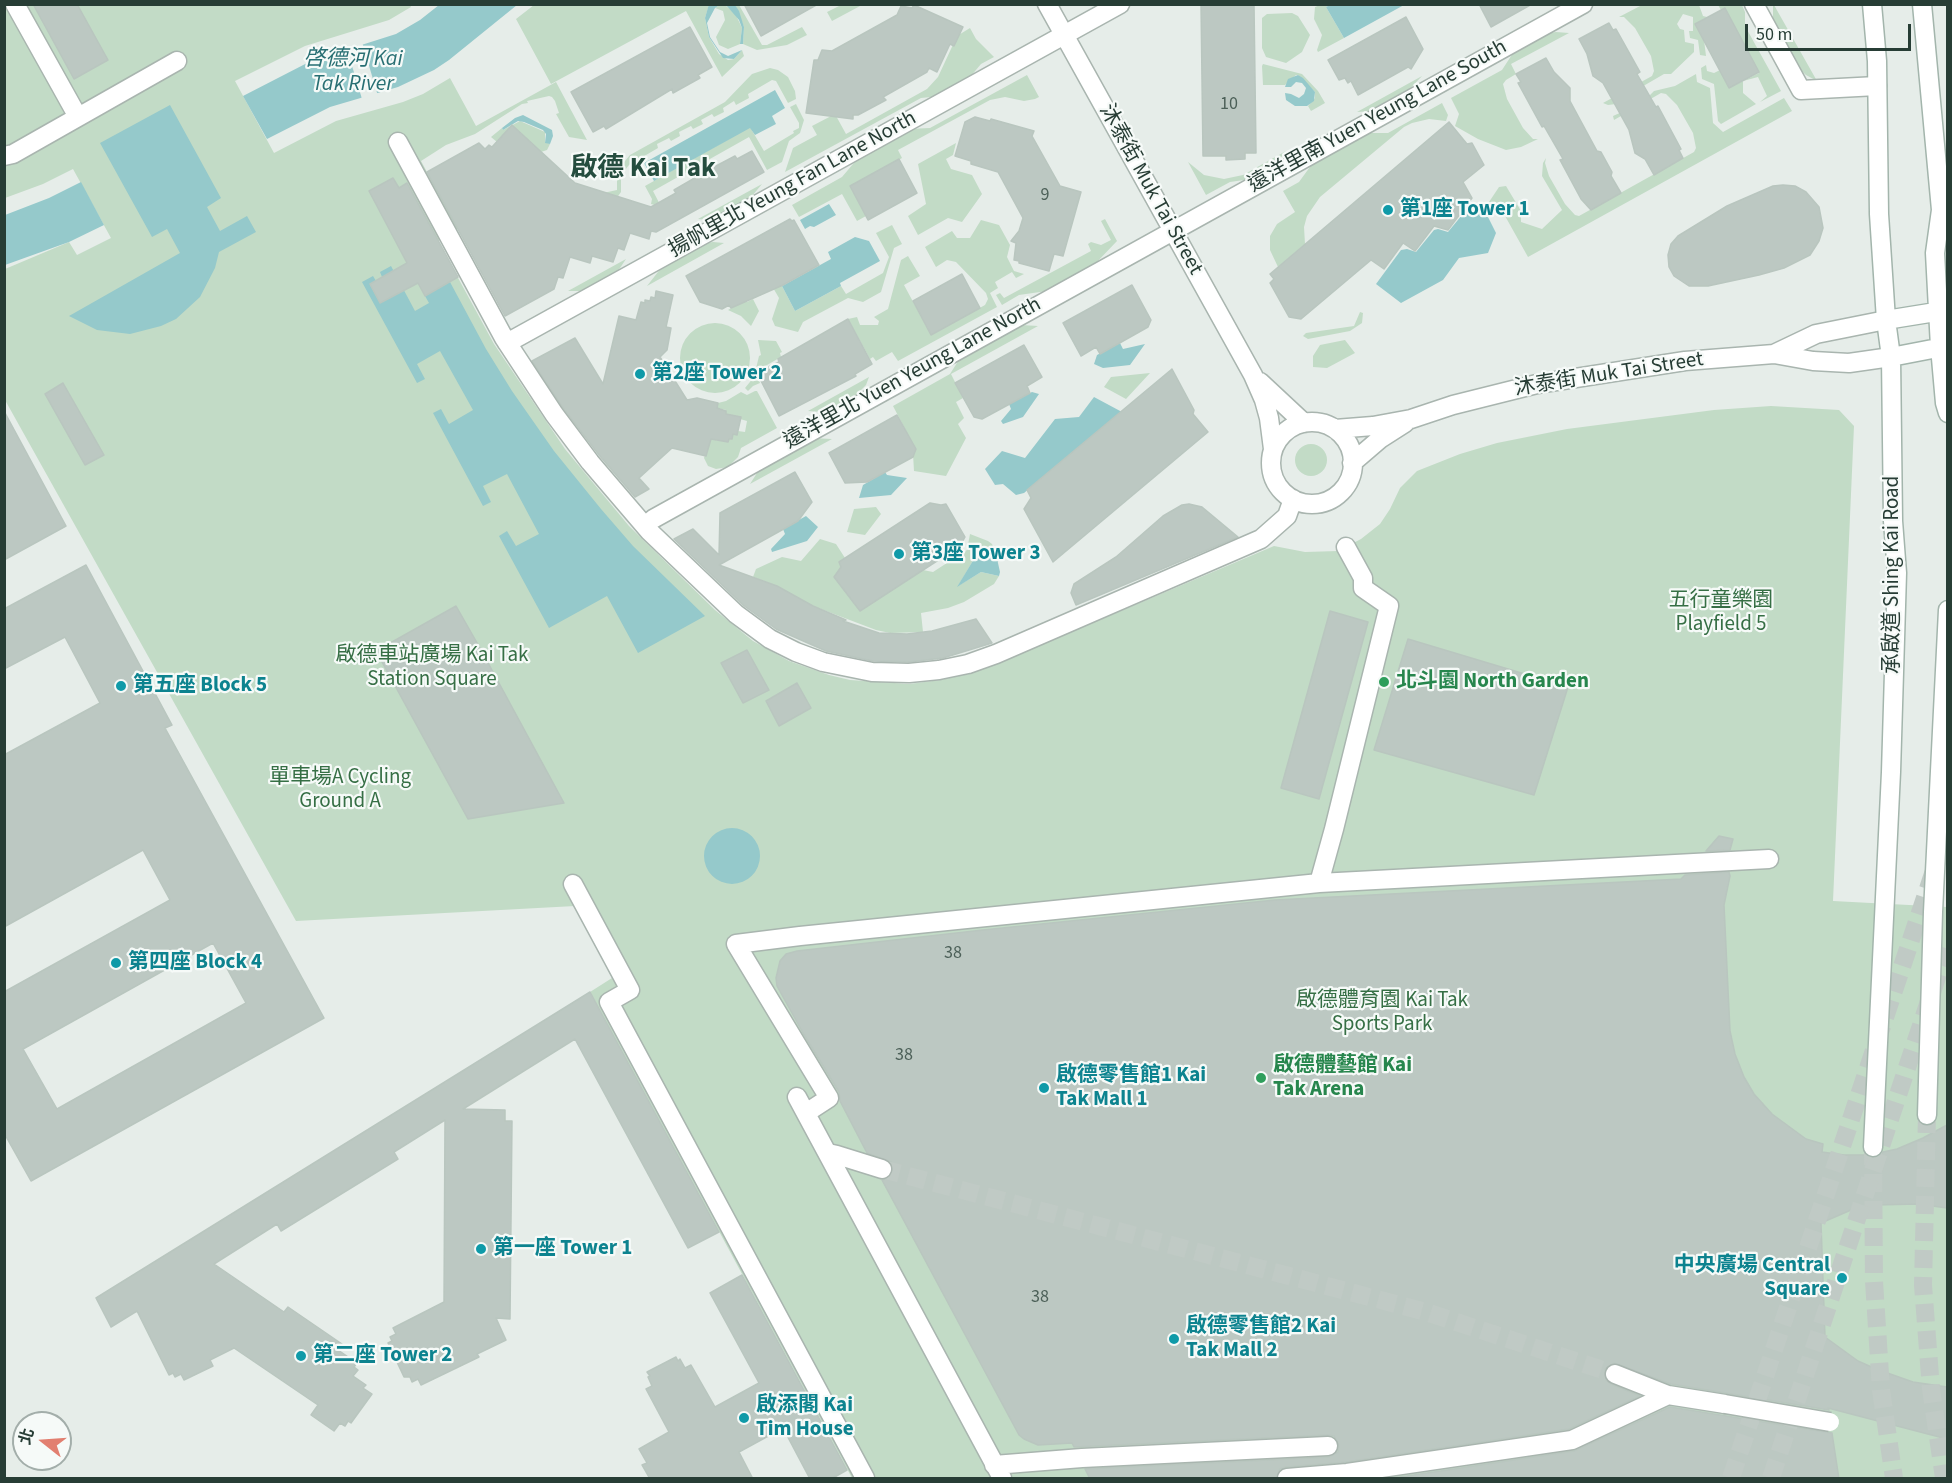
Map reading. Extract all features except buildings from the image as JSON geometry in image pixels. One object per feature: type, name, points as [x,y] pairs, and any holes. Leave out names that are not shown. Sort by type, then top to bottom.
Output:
[{"type":"street","points":[[15,4],[78,117]]},
{"type":"street","name":"沐泰街 Muk Tai Street","points":[[1047,4],[1253,375],[1267,409],[1273,449],[1271,464],[1275,480],[1281,490],[1293,499],[1312,504],[1331,499],[1343,489],[1350,477],[1353,463],[1411,418]]},
{"type":"street","name":"揚帆里北 Yeung Fan Lane North","points":[[515,339],[1120,4]]},
{"type":"street","name":"遠洋里南 Yuen Yeung Lane South","points":[[1173,230],[1582,4]]},
{"type":"street","points":[[1754,4],[1801,90],[1877,86]]},
{"type":"street","name":"承啟道 Shing Kai Road","points":[[1872,4],[1877,61],[1879,214],[1886,320],[1891,357],[1893,521],[1897,573],[1891,772],[1873,1147]]},
{"type":"street","points":[[1922,4],[1944,216],[1935,253],[1943,310],[1947,413]]},
{"type":"street","points":[[4,156],[13,154],[177,61]]},
{"type":"street","points":[[398,142],[515,339],[554,414],[609,486],[649,531],[746,623],[779,643],[823,662],[872,672],[917,673],[968,664],[1261,539],[1287,516],[1293,499]]},
{"type":"street","name":"遠洋里北 Yuen Yeung Lane North","points":[[652,519],[1173,230]]},
{"type":"street","name":"沐泰街 Muk Tai Street","points":[[1774,354],[1816,334],[1943,310]]},
{"type":"street","name":"沐泰街 Muk Tai Street","points":[[1253,375],[1304,423],[1317,422],[1335,429],[1373,426],[1411,418],[1537,384],[1685,361],[1774,354],[1813,361],[1849,363],[1944,346]]},
{"type":"street","points":[[1273,449],[1285,432],[1304,423]]},
{"type":"street","points":[[1335,429],[1350,447],[1353,463]]},
{"type":"street","points":[[1319,883],[1389,606],[1363,588],[1363,578],[1346,547]]},
{"type":"street","points":[[1927,1115],[1933,912],[1947,610]]},
{"type":"street","points":[[1328,1446],[1082,1458],[998,1472],[801,1105],[829,1098],[736,944],[1319,883],[1769,859]]},
{"type":"street","points":[[573,884],[630,990],[609,1002],[865,1479]]},
{"type":"street","points":[[828,1154],[882,1169]]},
{"type":"street","points":[[1615,1374],[1668,1395],[1830,1422]]},
{"type":"street","points":[[1287,1479],[1347,1476],[1572,1440],[1668,1395]]},
{"type":"green space","name":"啟德體育園 Kai Tak Sports Park","points":[[4,5],[410,5],[411,7],[389,20],[305,46],[235,81],[274,153],[336,121],[403,102],[423,94],[450,78],[476,126],[556,82],[587,140],[569,137],[556,114],[559,113],[555,101],[549,96],[527,101],[528,103],[522,104],[475,134],[446,145],[421,161],[458,229],[438,241],[494,344],[565,449],[629,526],[715,610],[753,641],[789,661],[850,680],[909,684],[969,674],[1274,546],[1305,552],[1338,551],[1361,539],[1380,524],[1400,488],[1417,471],[1460,454],[1497,443],[1567,429],[1714,410],[1771,406],[1839,410],[1854,426],[1833,901],[1947,907],[1947,1478],[852,1478],[590,992],[612,978],[575,906],[296,921],[5,400],[5,269],[69,242],[77,255],[111,238],[73,169],[43,184],[5,198]]},
{"type":"green space","points":[[534,5],[709,5],[705,18],[709,37],[719,54],[728,60],[734,59],[742,50],[744,56],[722,77],[686,11],[551,84],[516,19]]},
{"type":"green space","points":[[725,5],[735,13],[742,28],[740,44],[728,49],[719,45],[716,37],[725,20],[723,11],[715,8]]},
{"type":"green space","points":[[735,5],[739,5],[762,45],[767,45],[802,27],[807,35],[787,45],[757,50],[743,44],[744,27]]},
{"type":"green space","points":[[841,5],[862,5],[832,21],[827,12]]},
{"type":"green space","points":[[1330,5],[1326,7],[1344,38],[1318,52],[1322,35],[1314,19],[1315,7]]},
{"type":"green space","points":[[1642,5],[1699,5],[1703,16],[1707,17],[1695,24],[1704,40],[1706,56],[1700,55],[1698,40],[1690,38],[1689,31],[1693,31],[1693,17],[1683,14],[1677,24],[1680,29],[1684,30],[1685,42],[1694,44],[1694,52],[1671,74],[1664,74],[1633,92],[1624,103],[1608,105],[1603,103],[1652,76],[1654,71],[1651,56],[1635,28],[1624,17],[1619,17]]},
{"type":"green space","points":[[1718,5],[1742,5],[1745,12],[1745,26],[1781,91],[1760,102],[1767,96],[1758,77],[1743,81],[1759,73],[1725,8],[1721,10]]},
{"type":"green space","points":[[1773,5],[1817,81],[1794,64],[1773,20]]},
{"type":"green space","points":[[1292,13],[1298,16],[1310,35],[1302,52],[1286,63],[1266,57],[1262,48],[1262,18],[1267,14]]},
{"type":"green space","points":[[970,28],[976,39],[994,57],[981,64],[965,83],[941,96],[921,98],[785,172],[793,148],[817,135],[812,126],[835,114],[846,134],[927,89],[938,77],[957,36]]},
{"type":"green space","points":[[1569,33],[1511,64],[1516,74],[1503,84],[1507,99],[1523,128],[1533,139],[1538,139],[1521,147],[1506,150],[1478,139],[1455,126],[1459,114],[1451,98],[1502,70],[1515,50],[1541,34]]},
{"type":"green space","points":[[1263,64],[1302,74],[1318,91],[1325,103],[1311,111],[1308,106],[1315,98],[1315,92],[1298,75],[1285,85],[1263,85]]},
{"type":"green space","points":[[1706,65],[1707,71],[1714,73],[1720,70],[1729,88],[1743,81],[1743,93],[1756,104],[1721,124],[1718,121],[1714,84],[1702,79],[1701,68]]},
{"type":"green space","points":[[770,68],[788,77],[796,99],[788,103],[776,81],[772,80],[748,94],[749,98],[736,105],[734,101],[723,108],[724,112],[714,117],[712,114],[701,120],[703,124],[693,129],[691,126],[679,132],[680,136],[671,141],[669,138],[657,144],[658,148],[629,165],[621,175],[621,192],[616,199],[594,195],[617,190],[617,174],[630,155],[725,102],[752,74]]},
{"type":"green space","points":[[1696,74],[1697,82],[1710,88],[1713,123],[1723,132],[1784,98],[1792,111],[1528,257],[1500,207],[1493,210],[1489,202],[1499,187],[1506,186],[1521,211],[1521,222],[1542,229],[1562,210],[1542,176],[1543,163],[1546,158],[1545,163],[1549,176],[1565,204],[1575,215],[1579,216],[1694,152],[1696,148],[1693,133],[1677,105],[1666,94],[1661,93],[1614,120],[1613,116],[1642,103],[1654,91],[1675,86]]},
{"type":"green space","points":[[1027,75],[1039,97],[1024,101],[1005,97],[990,100],[898,150],[902,158],[850,186],[866,216],[857,221],[842,194],[799,217],[792,205],[842,177],[864,151],[908,129],[930,128]]},
{"type":"green space","points":[[1422,76],[1404,95],[1373,111],[1357,112]]},
{"type":"green space","points":[[1442,103],[1448,115],[1446,121],[1429,119],[1404,127],[1320,197],[1307,216],[1304,227],[1305,244],[1278,267],[1270,250],[1270,236],[1277,224],[1295,212],[1283,191],[1299,182],[1315,160],[1368,133],[1388,133]]},
{"type":"green space","points":[[796,104],[804,120],[800,133],[789,141],[782,162],[767,170],[749,137],[653,191],[670,224],[660,229],[655,205],[651,204],[652,199],[645,186],[750,127],[764,151],[799,128],[799,123],[790,107]]},
{"type":"green space","points":[[520,121],[545,132],[545,142],[550,144],[547,150],[541,152],[512,125]]},
{"type":"green space","points":[[512,125],[497,142],[491,137],[502,128],[503,130]]},
{"type":"green space","points":[[956,143],[953,155],[946,159],[951,169],[972,175],[982,194],[962,222],[948,218],[918,235],[908,216],[926,204],[918,164]]},
{"type":"green space","points":[[1286,151],[1275,165],[1251,179],[1230,182],[1206,195],[1188,162],[1204,175],[1224,179],[1243,175]]},
{"type":"green space","points":[[762,184],[747,202],[727,215],[711,220],[698,219]]},
{"type":"green space","points":[[1105,219],[1117,241],[1095,264],[1047,291],[1019,295],[1002,305],[996,295],[1000,293],[1004,298],[1091,251],[1088,244],[1091,242],[1101,245],[1111,240],[1101,221]]},
{"type":"green space","points":[[981,220],[999,225],[1010,245],[1007,257],[1014,271],[1024,274],[1016,278],[1012,272],[995,282],[998,288],[990,293],[997,307],[898,361],[892,352],[876,361],[873,357],[870,359],[848,319],[857,317],[860,325],[878,325],[879,321],[874,317],[888,309],[901,260],[908,256],[920,276],[904,285],[931,335],[985,305],[988,299],[986,293],[956,262],[947,260],[936,267],[925,247],[952,231],[957,238],[970,238]]},
{"type":"green space","points":[[892,225],[902,244],[894,248],[881,292],[863,302],[848,298],[803,322],[798,332],[775,326],[772,319],[779,298],[772,286],[783,285],[795,311],[841,286],[846,294],[883,273],[889,257],[876,233]]},
{"type":"green space","points":[[724,243],[647,286],[665,263],[701,244]]},
{"type":"green space","points":[[626,259],[616,274],[587,291],[568,291]]},
{"type":"green space","points":[[753,299],[759,311],[751,326],[741,316],[728,310],[746,300],[747,302]]},
{"type":"green space","points":[[1360,312],[1363,313],[1362,323],[1350,331],[1308,339],[1303,336],[1306,333],[1354,326]]},
{"type":"green space","points":[[715,323],[734,329],[744,339],[750,358],[744,377],[734,387],[715,393],[696,387],[686,377],[680,358],[686,339],[696,329]]},
{"type":"green space","points":[[1021,325],[1038,326],[951,374],[963,398],[956,402],[964,418],[958,424],[966,438],[946,476],[914,471],[915,448],[893,406],[950,374],[962,355],[1003,328]]},
{"type":"green space","points":[[758,340],[776,341],[782,352],[781,357],[760,369],[757,375],[760,383],[748,391],[745,388],[754,377],[761,355]]},
{"type":"green space","points":[[1345,340],[1355,353],[1327,368],[1313,367],[1313,356],[1320,345]]},
{"type":"green space","points":[[1150,373],[1126,399],[1104,387],[1111,377]]},
{"type":"green space","points":[[869,377],[866,385],[854,397],[837,408],[823,412],[808,411]]},
{"type":"green space","points":[[755,391],[777,428],[741,448],[738,457],[728,467],[716,469],[708,466],[704,458],[710,439],[721,441],[732,439],[733,434],[737,435],[738,431],[745,432],[747,421],[740,419],[741,417],[726,414],[726,410],[717,408],[718,403],[741,392],[747,395]]},
{"type":"green space","points":[[812,438],[832,439],[750,484],[764,462]]},
{"type":"green space","points":[[1311,444],[1322,449],[1327,460],[1322,471],[1311,476],[1300,471],[1295,460],[1300,449]]},
{"type":"green space","points":[[876,507],[881,514],[865,535],[847,532],[854,509]]},
{"type":"green space","points":[[970,534],[992,544],[996,554],[977,554],[958,586],[981,572],[999,576],[994,584],[964,602],[948,608],[921,613],[923,632],[890,633],[876,630],[813,606],[777,586],[753,577],[756,569],[782,557],[801,561],[820,539],[836,544],[845,558],[840,564],[842,569],[836,579],[857,606],[873,602],[923,570],[933,572],[967,550]]},
{"type":"water","points":[[709,4],[735,5],[739,11],[744,27],[743,44],[740,44],[742,28],[739,20],[726,5],[715,8],[707,23],[710,37],[720,52],[728,56],[742,50],[734,59],[723,58],[709,37],[705,18]]},
{"type":"water","name":"啓德河 Kai Tak River","points":[[439,5],[517,5],[434,70],[398,87],[330,107],[267,139],[243,96],[311,61],[396,34],[420,20]]},
{"type":"water","points":[[1330,5],[1404,5],[1344,38],[1326,7]]},
{"type":"water","points":[[1298,75],[1315,92],[1314,101],[1307,106],[1295,106],[1286,100],[1285,93],[1299,98],[1304,94],[1306,88],[1302,83],[1296,82],[1291,87],[1285,87],[1288,79]]},
{"type":"water","points":[[775,90],[785,108],[772,116],[776,124],[755,135],[750,128],[654,181],[644,163]]},
{"type":"water","points":[[170,105],[221,198],[207,207],[220,231],[247,216],[256,232],[219,252],[215,268],[200,297],[176,319],[161,326],[130,334],[97,330],[69,316],[180,253],[167,229],[152,237],[100,143]]},
{"type":"water","points":[[523,115],[552,130],[553,136],[550,144],[545,143],[546,134],[543,130],[524,122],[518,121],[503,130],[502,128],[515,118]]},
{"type":"water","points":[[81,182],[104,225],[69,242],[5,265],[5,215],[49,198]]},
{"type":"water","points":[[829,204],[836,215],[814,227],[810,226],[805,229],[800,220]]},
{"type":"water","points":[[1486,204],[1491,213],[1488,217],[1496,233],[1488,253],[1459,258],[1443,280],[1401,303],[1376,284],[1401,250],[1416,252],[1434,230],[1448,232],[1467,209],[1479,212]]},
{"type":"water","points":[[855,237],[869,241],[880,261],[795,311],[782,286],[831,259],[828,252]]},
{"type":"water","points":[[391,266],[415,311],[429,303],[425,296],[450,282],[486,349],[554,451],[633,546],[705,616],[638,653],[607,596],[549,628],[499,536],[507,531],[516,546],[539,534],[507,474],[483,486],[491,502],[483,506],[433,413],[441,409],[449,424],[473,410],[440,351],[417,364],[425,379],[417,383],[362,282],[373,276],[376,281],[370,285],[380,303],[382,277],[380,272]]},
{"type":"water","points":[[1120,343],[1123,349],[1145,344],[1130,365],[1103,368],[1094,364],[1097,355]]},
{"type":"water","points":[[1032,392],[1039,394],[1023,417],[1003,424],[1001,421],[1011,409],[1009,404]]},
{"type":"water","points":[[1094,397],[1122,412],[1024,493],[1016,495],[1003,484],[995,485],[985,469],[1002,451],[1025,458],[1055,419],[1079,417]]},
{"type":"water","points":[[885,472],[887,475],[907,478],[891,495],[859,498],[863,485]]},
{"type":"water","points":[[806,516],[818,527],[807,541],[772,552],[771,549],[785,534],[783,529]]},
{"type":"water","points":[[977,554],[996,554],[999,576],[981,572],[957,587]]},
{"type":"water","points":[[726,828],[738,828],[748,832],[756,840],[760,856],[756,872],[748,880],[738,884],[726,884],[716,880],[708,872],[704,862],[704,850],[708,840],[716,832]]},
{"type":"pier","points":[[362,42],[378,96],[362,99],[346,46]]},
{"type":"tunnel","points":[[1731,1478],[1948,829]]},
{"type":"tunnel","points":[[1771,1478],[1948,944]]},
{"type":"tunnel","points":[[1927,1115],[1923,1285],[1931,1389],[1944,1478]]},
{"type":"tunnel","points":[[1873,1147],[1874,1281],[1881,1390],[1894,1478]]},
{"type":"tunnel","points":[[882,1169],[1426,1312],[1615,1374]]},
{"type":"place","name":"第1座 Tower 1","points":[[1388,210]]},
{"type":"place","name":"第2座 Tower 2","points":[[640,374]]},
{"type":"place","name":"第3座 Tower 3","points":[[899,554]]},
{"type":"place","name":"北斗園 North Garden","points":[[1384,682]]},
{"type":"place","name":"第五座 Block 5","points":[[121,686]]},
{"type":"place","name":"第四座 Block 4","points":[[116,963]]},
{"type":"place","name":"啟德體藝館 Kai Tak Arena","points":[[1261,1078]]},
{"type":"place","name":"啟德零售館1 Kai Tak Mall 1","points":[[1044,1088]]},
{"type":"place","name":"第一座 Tower 1","points":[[481,1249]]},
{"type":"place","name":"中央廣場 Central Square","points":[[1842,1278]]},
{"type":"place","name":"啟德零售館2 Kai Tak Mall 2","points":[[1174,1339]]},
{"type":"place","name":"第二座 Tower 2","points":[[301,1356]]},
{"type":"place","name":"啟添閣 Kai Tim House","points":[[744,1418]]},
{"type":"district","name":"啟德 Kai Tak","points":[[643,170]]},
{"type":"park label","name":"五行童樂園 Playfield 5","points":[[1721,613]]},
{"type":"park label","name":"啟德車站廣場 Kai Tak Station Square","points":[[432,668]]},
{"type":"park label","name":"單車場A Cycling Ground A","points":[[340,790]]}]
